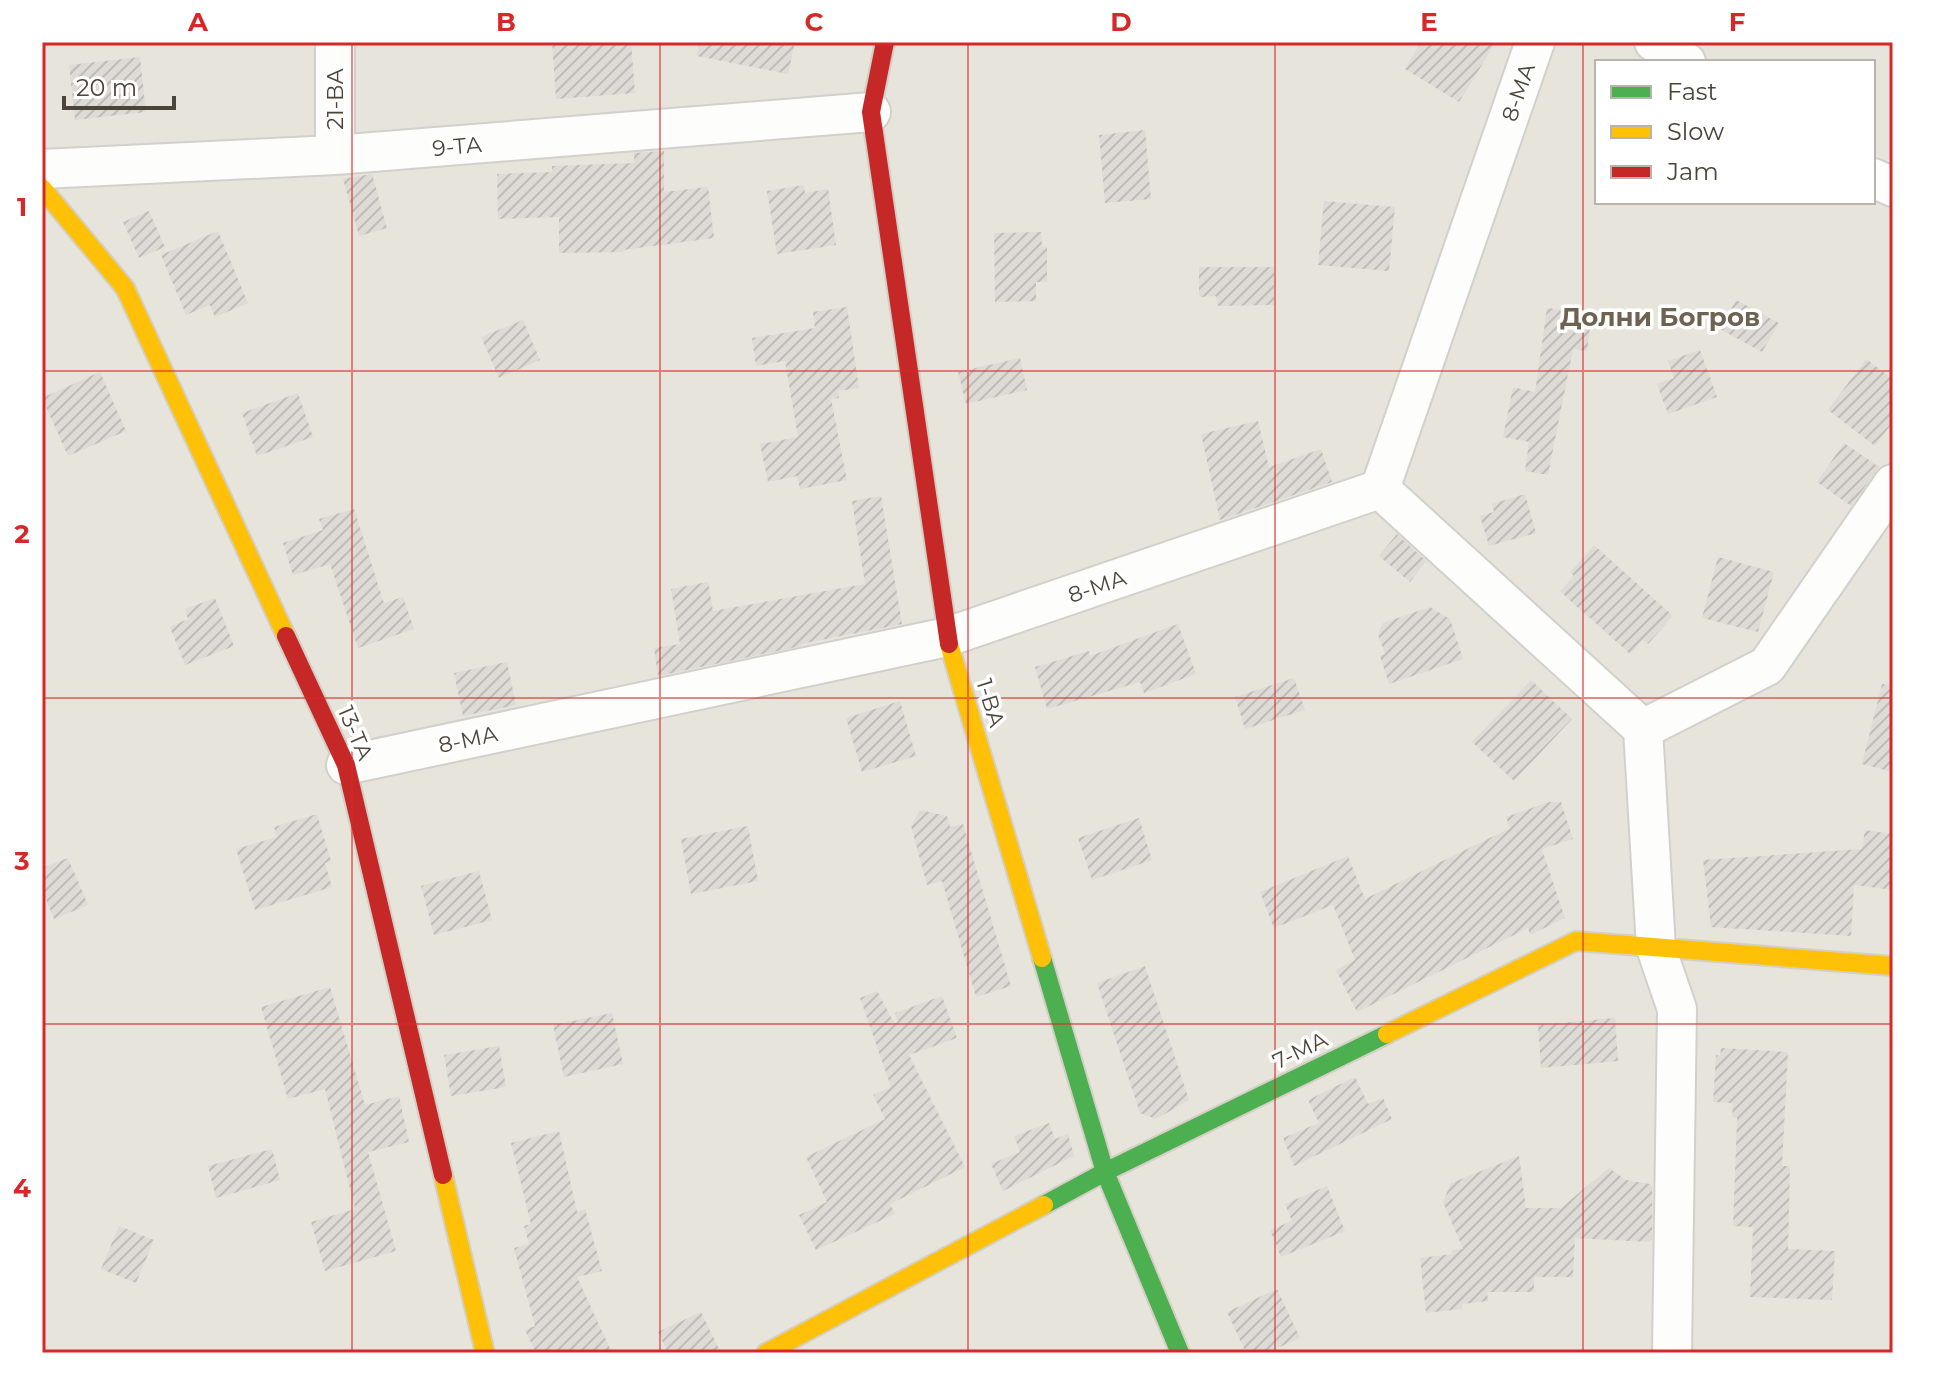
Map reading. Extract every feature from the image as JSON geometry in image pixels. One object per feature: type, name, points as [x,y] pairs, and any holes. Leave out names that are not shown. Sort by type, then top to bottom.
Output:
[{"type":"street","name":"21-ВА","points":[[335,42],[335,155]]},
{"type":"street","name":"1-ВА","points":[[885,42],[871,112],[947,637],[1105,1172],[1180,1353]]},
{"type":"street","name":"8-МА","points":[[346,765],[947,637],[1380,489],[1535,42]]},
{"type":"street","points":[[1654,42],[1683,60]]},
{"type":"street","name":"9-ТА","points":[[42,169],[335,155],[871,112]]},
{"type":"street","name":"13-ТА","points":[[42,188],[125,288],[346,765],[485,1353]]},
{"type":"street","points":[[1643,729],[1767,666],[1893,484]]},
{"type":"street","points":[[1380,489],[1643,729],[1656,948],[1677,1009],[1672,1353]]},
{"type":"street","name":"7-МА","points":[[766,1353],[1105,1172],[1576,941],[1893,966]]},
{"type":"shaded area","points":[[42,42],[1893,42],[1893,1353],[42,1353]]},
{"type":"building","points":[[552,42],[631,42],[635,93],[556,99]]},
{"type":"building","points":[[699,42],[795,42],[788,74],[697,56]]},
{"type":"building","points":[[1421,42],[1496,42],[1459,102],[1405,69]]},
{"type":"building","points":[[140,57],[146,112],[75,120],[69,65]]},
{"type":"building","points":[[1145,130],[1151,199],[1105,203],[1099,135]]},
{"type":"building","points":[[664,151],[664,192],[708,187],[714,238],[623,252],[559,253],[559,217],[498,219],[497,174],[552,172],[552,166],[634,163],[634,153]]},
{"type":"building","points":[[372,174],[387,228],[359,236],[343,179]]},
{"type":"building","points":[[804,185],[805,193],[828,189],[836,245],[777,254],[767,191]]},
{"type":"building","points":[[1324,201],[1395,207],[1389,271],[1318,265]]},
{"type":"building","points":[[149,211],[165,247],[139,258],[123,222]]},
{"type":"building","points":[[218,231],[248,303],[215,317],[210,305],[186,315],[161,255]]},
{"type":"building","points":[[1041,232],[1042,247],[1047,247],[1047,282],[1036,282],[1036,301],[995,302],[994,233]]},
{"type":"building","points":[[1199,267],[1274,267],[1274,305],[1218,306],[1216,296],[1199,297]]},
{"type":"building","points":[[1736,300],[1779,323],[1762,352],[1720,329]]},
{"type":"building","points":[[847,307],[859,388],[838,391],[839,398],[831,399],[847,480],[800,489],[797,476],[768,482],[760,444],[798,437],[785,361],[756,366],[752,338],[815,328],[813,312]]},
{"type":"building","points":[[1547,308],[1592,313],[1587,351],[1573,349],[1548,475],[1525,471],[1529,442],[1503,437],[1513,387],[1535,392]]},
{"type":"building","points":[[523,320],[540,360],[499,378],[481,337]]},
{"type":"building","points":[[1700,350],[1717,397],[1668,414],[1657,384],[1674,378],[1668,361]]},
{"type":"building","points":[[1020,358],[1027,390],[966,404],[958,372]]},
{"type":"building","points":[[1866,359],[1893,379],[1893,422],[1875,446],[1828,410]]},
{"type":"building","points":[[100,372],[126,431],[68,456],[42,398]]},
{"type":"building","points":[[298,393],[313,437],[257,456],[242,413]]},
{"type":"building","points":[[1258,421],[1269,467],[1321,449],[1332,482],[1220,520],[1201,434]]},
{"type":"building","points":[[1844,443],[1879,467],[1851,506],[1817,482]]},
{"type":"building","points":[[1525,494],[1536,533],[1489,546],[1480,516],[1494,512],[1492,504]]},
{"type":"building","points":[[881,496],[902,624],[658,676],[654,648],[680,644],[671,589],[708,582],[713,611],[865,584],[852,501]]},
{"type":"building","points":[[354,509],[384,603],[403,597],[414,629],[358,648],[330,564],[293,575],[283,543],[323,530],[319,519]]},
{"type":"building","points":[[1397,534],[1426,561],[1410,582],[1379,556]]},
{"type":"building","points":[[1594,545],[1673,616],[1648,644],[1643,640],[1630,654],[1560,591],[1574,576],[1570,572]]},
{"type":"building","points":[[1718,557],[1774,572],[1758,632],[1702,618]]},
{"type":"building","points":[[215,598],[234,646],[185,665],[170,627],[188,619],[185,609]]},
{"type":"building","points":[[1430,607],[1450,619],[1463,659],[1389,684],[1380,656],[1385,654],[1378,635],[1383,623]]},
{"type":"building","points":[[1178,624],[1196,674],[1144,693],[1140,682],[1047,709],[1035,667],[1089,651],[1090,656]]},
{"type":"building","points":[[507,662],[516,705],[463,716],[454,673]]},
{"type":"building","points":[[1294,678],[1305,710],[1245,729],[1235,697]]},
{"type":"building","points":[[1531,680],[1572,719],[1514,781],[1472,742]]},
{"type":"building","points":[[1882,684],[1893,685],[1893,772],[1862,764]]},
{"type":"building","points":[[900,701],[916,756],[862,772],[846,718]]},
{"type":"building","points":[[1549,802],[1561,802],[1573,839],[1542,849],[1565,918],[1530,935],[1528,928],[1357,1012],[1336,970],[1355,960],[1333,905],[1274,928],[1260,892],[1348,856],[1365,899],[1510,828],[1506,817]]},
{"type":"building","points":[[920,810],[947,816],[950,827],[963,824],[1011,986],[976,997],[942,881],[927,885],[911,826]]},
{"type":"building","points":[[317,814],[331,861],[325,863],[332,887],[255,910],[236,849],[277,837],[274,827]]},
{"type":"building","points":[[1139,818],[1152,860],[1092,880],[1078,838]]},
{"type":"building","points":[[748,826],[758,881],[691,894],[681,839]]},
{"type":"building","points":[[1865,830],[1893,834],[1893,890],[1854,885],[1851,936],[1711,927],[1703,860],[1862,849]]},
{"type":"building","points":[[68,858],[88,905],[54,919],[42,889],[42,868]]},
{"type":"building","points":[[479,871],[492,920],[434,935],[421,886]]},
{"type":"building","points":[[1145,966],[1189,1100],[1156,1119],[1140,1113],[1097,983]]},
{"type":"building","points":[[330,987],[365,1105],[399,1096],[409,1142],[368,1152],[396,1251],[325,1271],[311,1222],[355,1209],[325,1089],[288,1099],[261,1007]]},
{"type":"building","points":[[877,991],[894,1023],[898,1022],[895,1013],[942,996],[957,1038],[909,1055],[965,1167],[890,1204],[895,1214],[816,1250],[799,1215],[827,1202],[806,1157],[885,1119],[873,1095],[891,1087],[860,998]]},
{"type":"building","points":[[612,1013],[623,1064],[564,1077],[553,1025]]},
{"type":"building","points":[[1615,1018],[1618,1061],[1541,1068],[1538,1025]]},
{"type":"building","points":[[499,1046],[506,1087],[451,1096],[444,1055]]},
{"type":"building","points":[[1721,1048],[1788,1052],[1782,1166],[1790,1166],[1788,1249],[1835,1251],[1832,1300],[1750,1297],[1753,1227],[1733,1226],[1737,1118],[1732,1117],[1733,1103],[1713,1102],[1716,1055],[1720,1056]]},
{"type":"building","points":[[1355,1077],[1368,1104],[1383,1098],[1392,1119],[1294,1166],[1283,1138],[1319,1123],[1308,1100]]},
{"type":"building","points":[[1049,1123],[1055,1139],[1068,1134],[1074,1156],[1003,1191],[991,1164],[1020,1152],[1014,1136]]},
{"type":"building","points":[[559,1131],[577,1212],[585,1209],[602,1271],[577,1277],[612,1353],[536,1353],[525,1330],[535,1326],[514,1248],[529,1244],[524,1226],[531,1224],[511,1143]]},
{"type":"building","points":[[272,1149],[280,1180],[216,1198],[208,1166]]},
{"type":"building","points":[[1519,1156],[1526,1208],[1561,1208],[1609,1168],[1626,1180],[1650,1184],[1652,1239],[1648,1242],[1575,1238],[1573,1277],[1534,1277],[1534,1292],[1487,1292],[1488,1301],[1462,1304],[1462,1309],[1426,1313],[1420,1258],[1452,1254],[1452,1250],[1463,1249],[1443,1202],[1451,1183]]},
{"type":"building","points":[[1327,1186],[1345,1231],[1281,1257],[1270,1230],[1292,1221],[1285,1204]]},
{"type":"building","points":[[119,1226],[154,1240],[136,1283],[101,1269]]},
{"type":"building","points":[[1277,1289],[1300,1338],[1266,1353],[1246,1353],[1227,1312]]},
{"type":"building","points":[[701,1312],[721,1353],[668,1353],[658,1332]]},
{"type":"traffic: fast","points":[[1042,958],[1105,1172],[1180,1353]]},
{"type":"traffic: fast","points":[[1044,1205],[1387,1034]]},
{"type":"traffic: slow","points":[[42,188],[125,288],[286,636]]},
{"type":"traffic: slow","points":[[949,644],[1042,958]]},
{"type":"traffic: slow","points":[[1387,1034],[1576,941],[1893,966]]},
{"type":"traffic: slow","points":[[443,1175],[485,1353]]},
{"type":"traffic: slow","points":[[766,1353],[1044,1205]]},
{"type":"traffic: jam","points":[[885,42],[871,112],[949,644]]},
{"type":"traffic: jam","points":[[286,636],[346,765],[443,1175]]},
{"type":"district","name":"Долни Богров","points":[[1660,317]]}]
